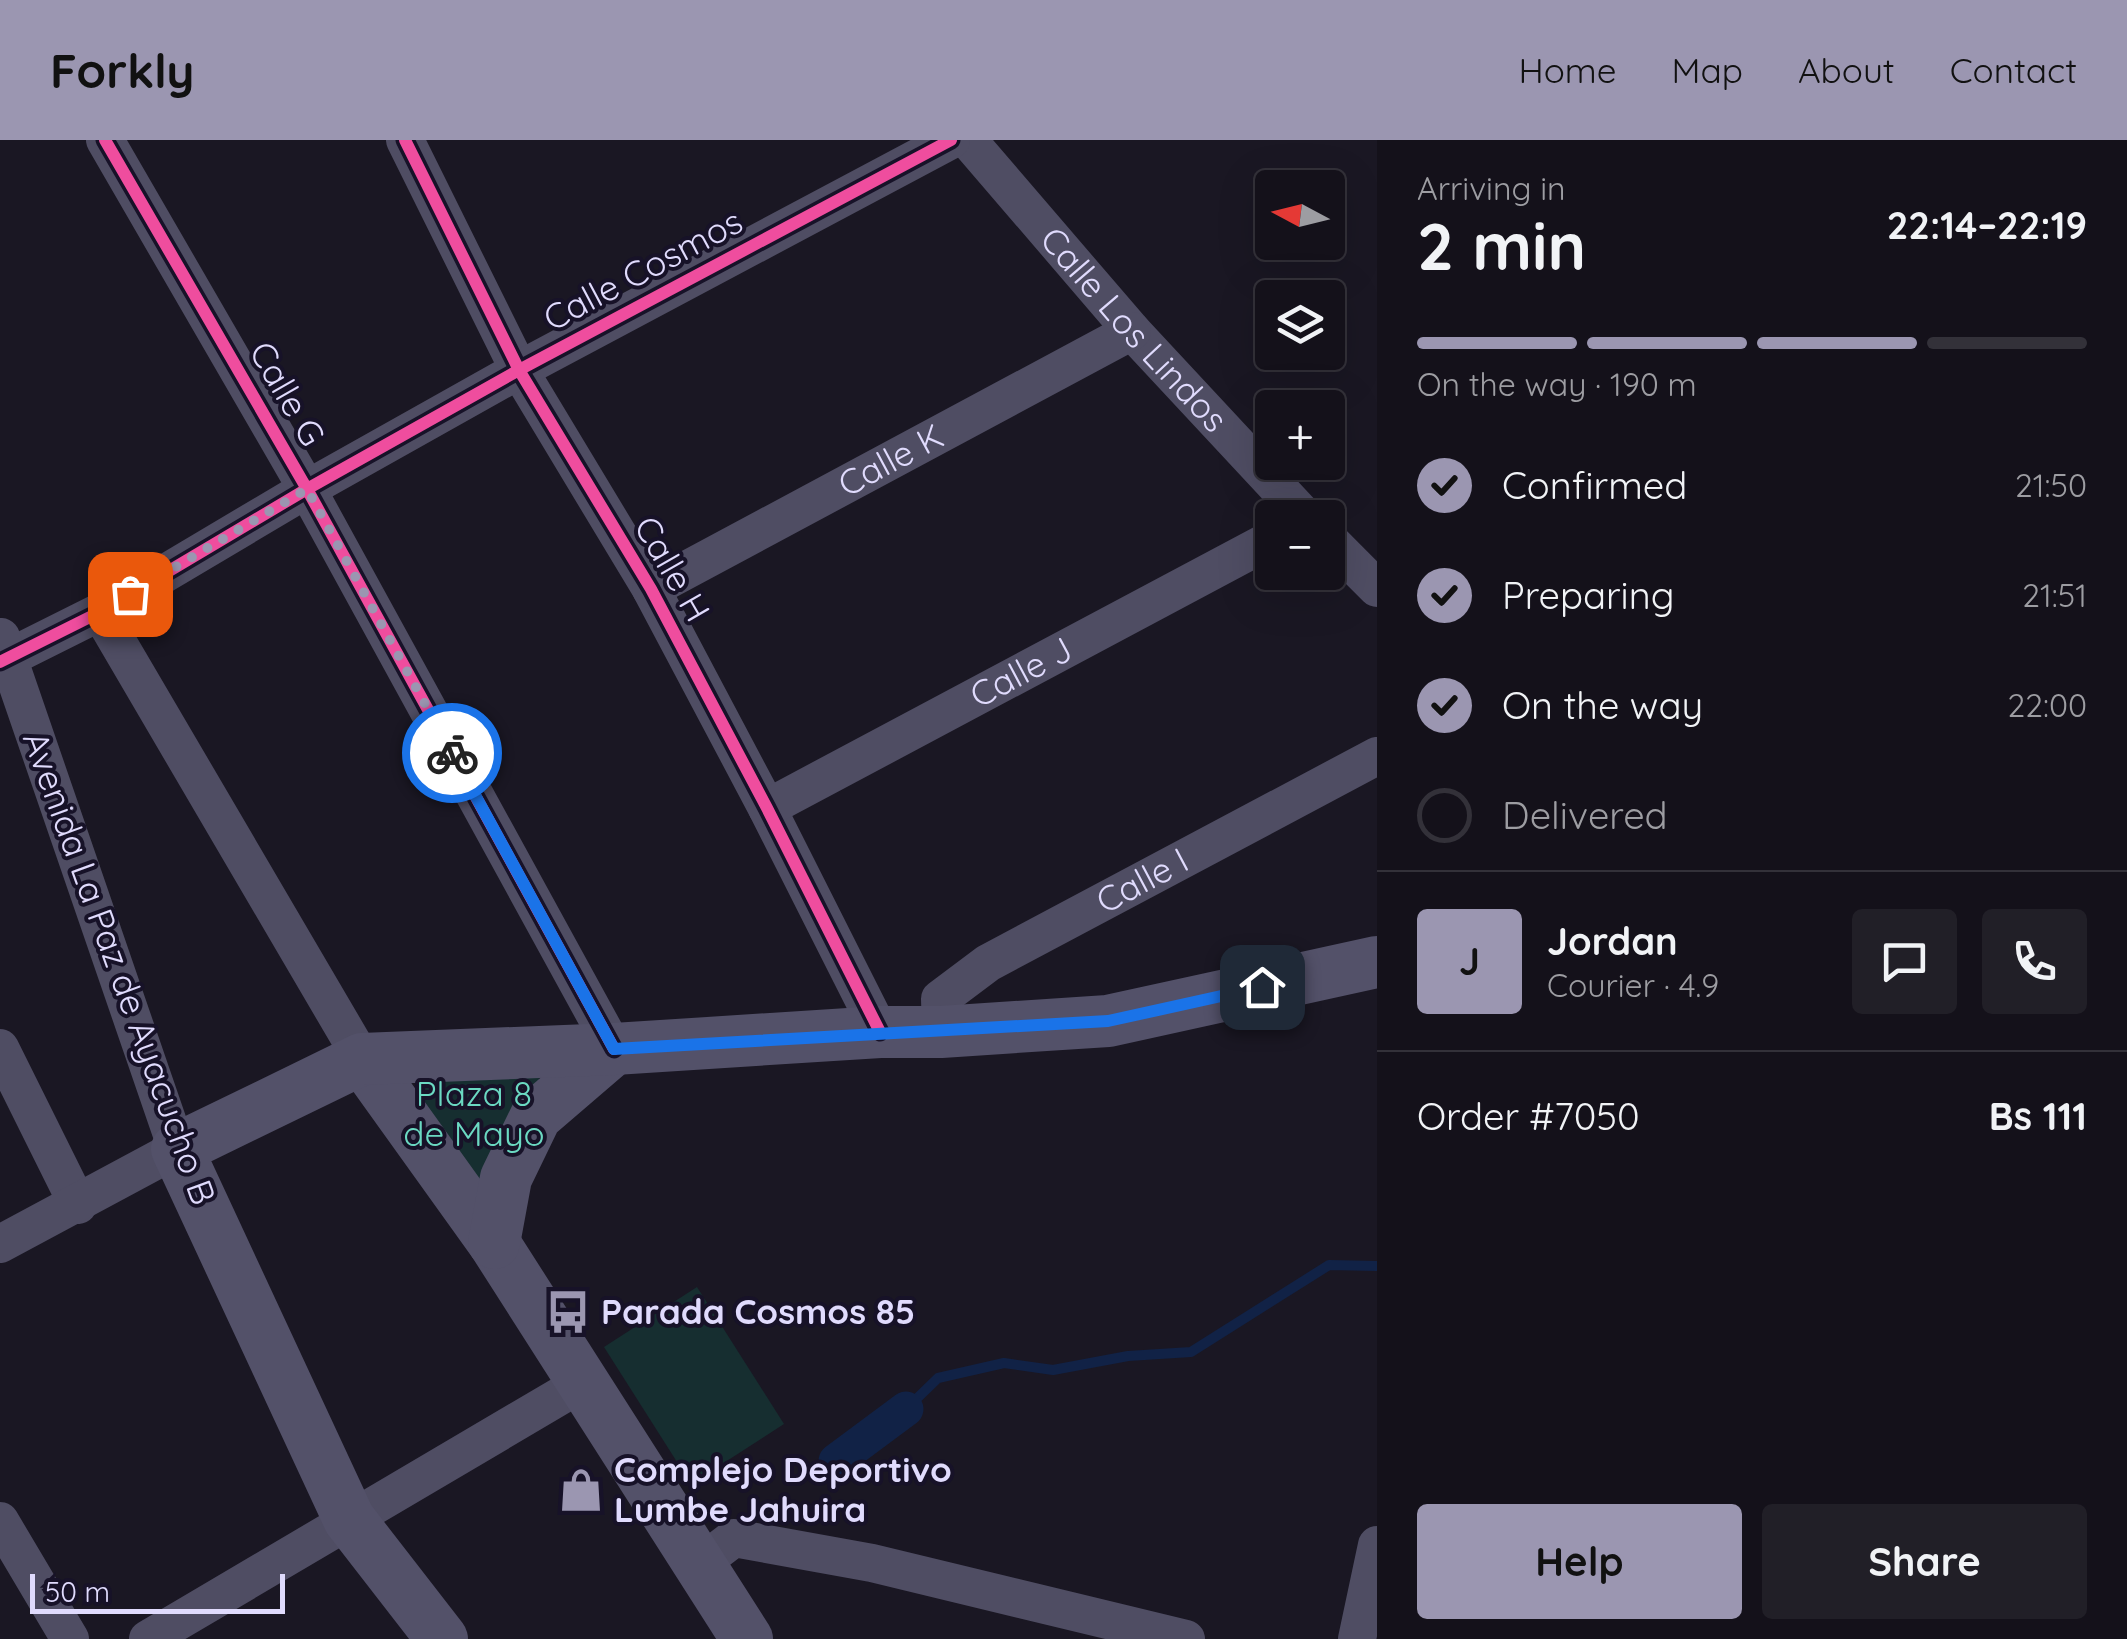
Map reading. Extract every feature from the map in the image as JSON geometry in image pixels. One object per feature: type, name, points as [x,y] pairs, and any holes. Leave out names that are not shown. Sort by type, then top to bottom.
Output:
[{"type":"main road","points":[[177,1149],[362,1059],[1108,1021],[1377,962]]},
{"type":"main road","points":[[494,1243],[506,1178],[536,1116],[614,1049]]},
{"type":"main road","points":[[362,1059],[494,1243],[747,1639]]},
{"type":"main road","name":"Avenida La Paz de Ayacucho B","points":[[177,1149],[349,1519],[442,1639]]},
{"type":"street","name":"Calle G","points":[[105,140],[307,489],[614,1049]]},
{"type":"street","name":"Calle Cosmos","points":[[3,652],[100,612],[519,370],[951,140]]},
{"type":"street","name":"Calle Los Lindos","points":[[968,140],[1132,331],[1289,500]]},
{"type":"street","name":"Calle H","points":[[412,142],[519,370],[651,588],[880,1032]]},
{"type":"street","name":"Calle K","points":[[651,588],[1132,331]]},
{"type":"street","name":"Calle J","points":[[767,808],[1255,548]]},
{"type":"street","points":[[1345,556],[1377,588]]},
{"type":"street","points":[[100,612],[362,1059]]},
{"type":"street","name":"Avenida La Paz de Ayacucho B","points":[[3,652],[177,1149]]},
{"type":"street","name":"Calle I","points":[[940,1032],[940,1000],[988,963],[1377,756]]},
{"type":"street","points":[[0,1048],[78,1204]]},
{"type":"street","points":[[0,1244],[177,1149]]},
{"type":"street","points":[[148,1639],[584,1382]]},
{"type":"street","points":[[0,1520],[70,1639]]},
{"type":"street","points":[[700,1564],[734,1538],[872,1562],[1186,1639]]},
{"type":"street","points":[[1358,1639],[1377,1545]]},
{"type":"green space","name":"Plaza 8 de Mayo","points":[[531,1071],[541,1080],[477,1191],[417,1095],[422,1081]]},
{"type":"green space","points":[[697,1287],[784,1424],[691,1484],[604,1347]]},
{"type":"waterway","points":[[906,1409],[938,1378],[1004,1363],[1053,1370],[1128,1356],[1191,1352],[1329,1265],[1377,1266]]},
{"type":"waterway","points":[[836,1461],[906,1409]]},
{"type":"cycle path","points":[[105,140],[307,489],[614,1049]]},
{"type":"cycle path","points":[[405,140],[519,370],[651,589],[880,1032]]},
{"type":"cycle path","points":[[0,662],[100,612],[519,370],[951,140]]},
{"type":"way so far","points":[[130,594],[307,489],[452,753]]},
{"type":"place","name":"Parada Cosmos 85","points":[[568,1312]]},
{"type":"place","name":"Complejo Deportivo Lumbe Jahuira","points":[[581,1490]]},
{"type":"route","points":[[452,753],[614,1049],[1108,1021],[1262,987]]}]
